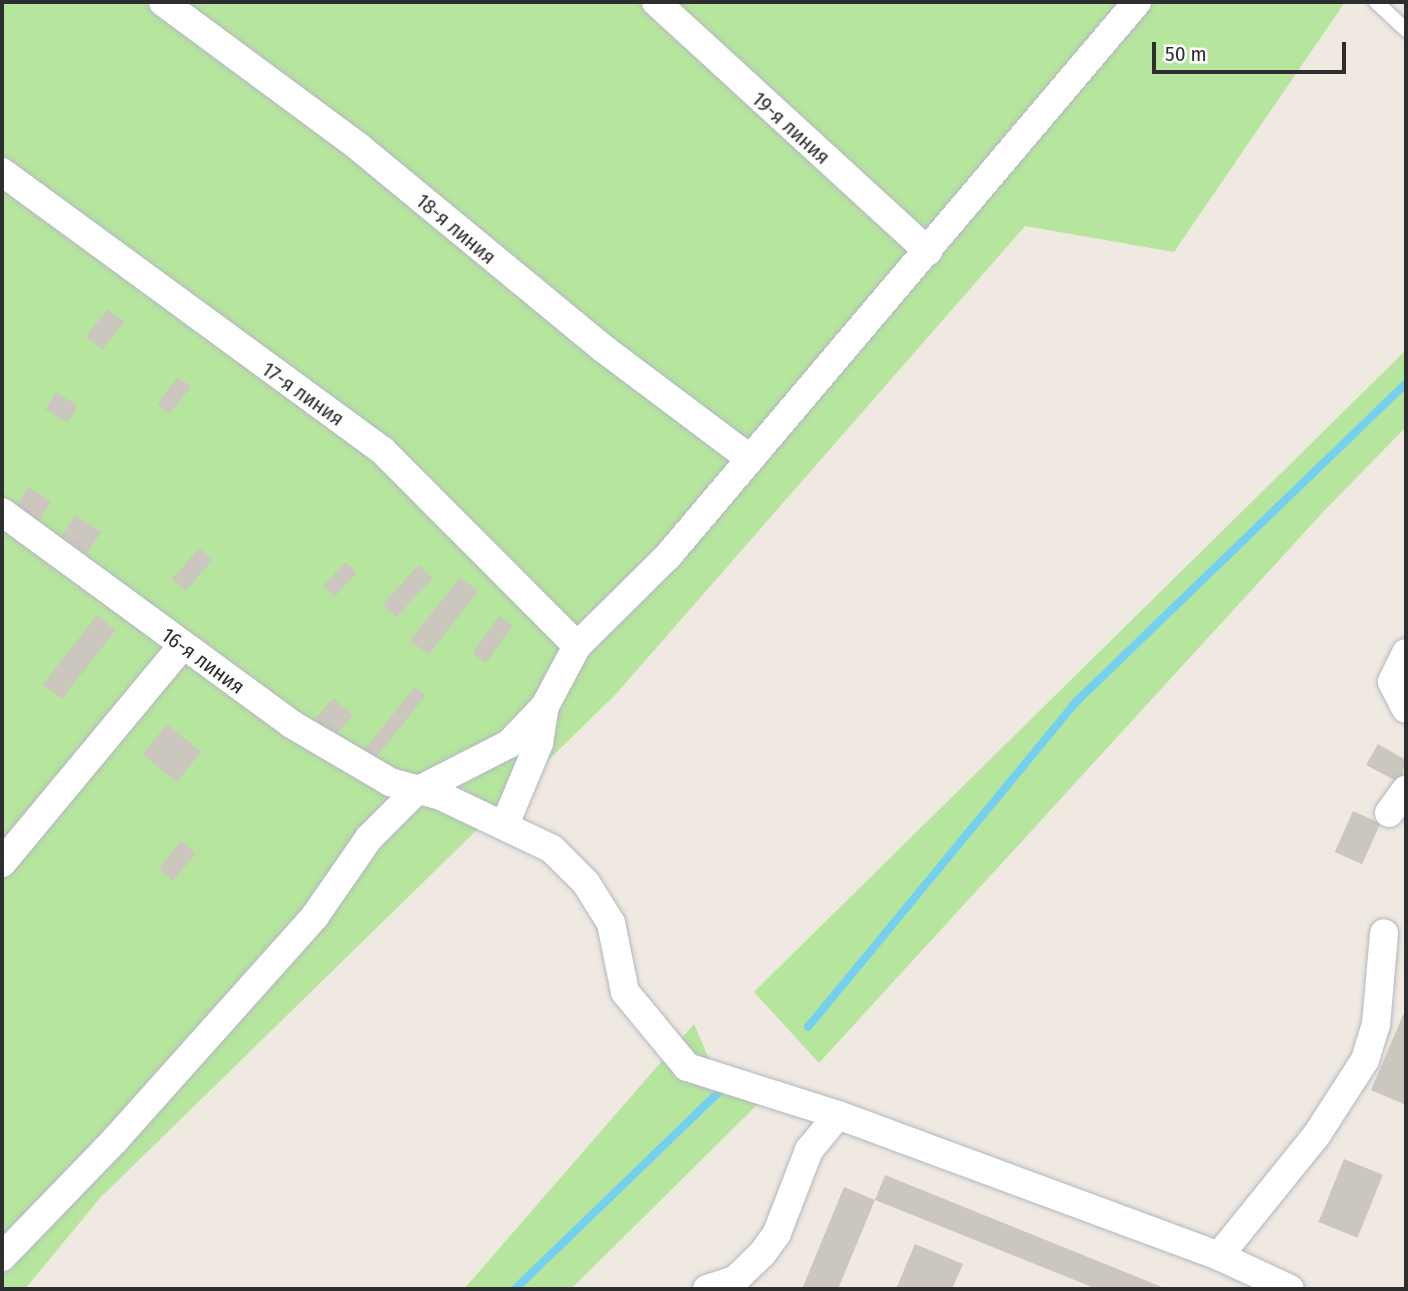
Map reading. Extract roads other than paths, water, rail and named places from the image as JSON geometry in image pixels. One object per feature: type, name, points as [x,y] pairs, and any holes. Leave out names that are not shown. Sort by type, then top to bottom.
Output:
[{"type":"street","name":"18-я линия","points":[[163,2],[360,148],[604,349],[748,457]]},
{"type":"street","name":"19-я линия","points":[[656,2],[928,251]]},
{"type":"street","points":[[2,1257],[115,1140],[315,916],[369,838],[415,792],[509,744],[545,706],[577,646],[667,556],[748,457],[821,380],[1137,2]]},
{"type":"street","name":"17-я линия","points":[[2,172],[382,450],[577,646]]},
{"type":"street","name":"16-я линия","points":[[2,512],[293,725],[390,782],[415,792],[441,796],[505,824],[552,849],[586,883],[611,923],[625,992],[687,1068],[838,1115],[1219,1256],[1290,1289]]},
{"type":"street","points":[[2,863],[182,646]]},
{"type":"street","points":[[1406,653],[1392,682],[1406,709]]},
{"type":"street","points":[[505,824],[538,743],[545,706]]},
{"type":"street","points":[[1389,813],[1406,790]]},
{"type":"street","points":[[1219,1256],[1316,1136],[1365,1060],[1376,1025],[1384,933]]},
{"type":"street","points":[[707,1289],[735,1280],[762,1254],[777,1233],[809,1150],[838,1115]]},
{"type":"lane","points":[[1376,2],[1386,16],[1406,30]]},
{"type":"waterway","points":[[808,1027],[1077,701],[1406,383]]},
{"type":"waterway","points":[[515,1289],[726,1085]]}]
